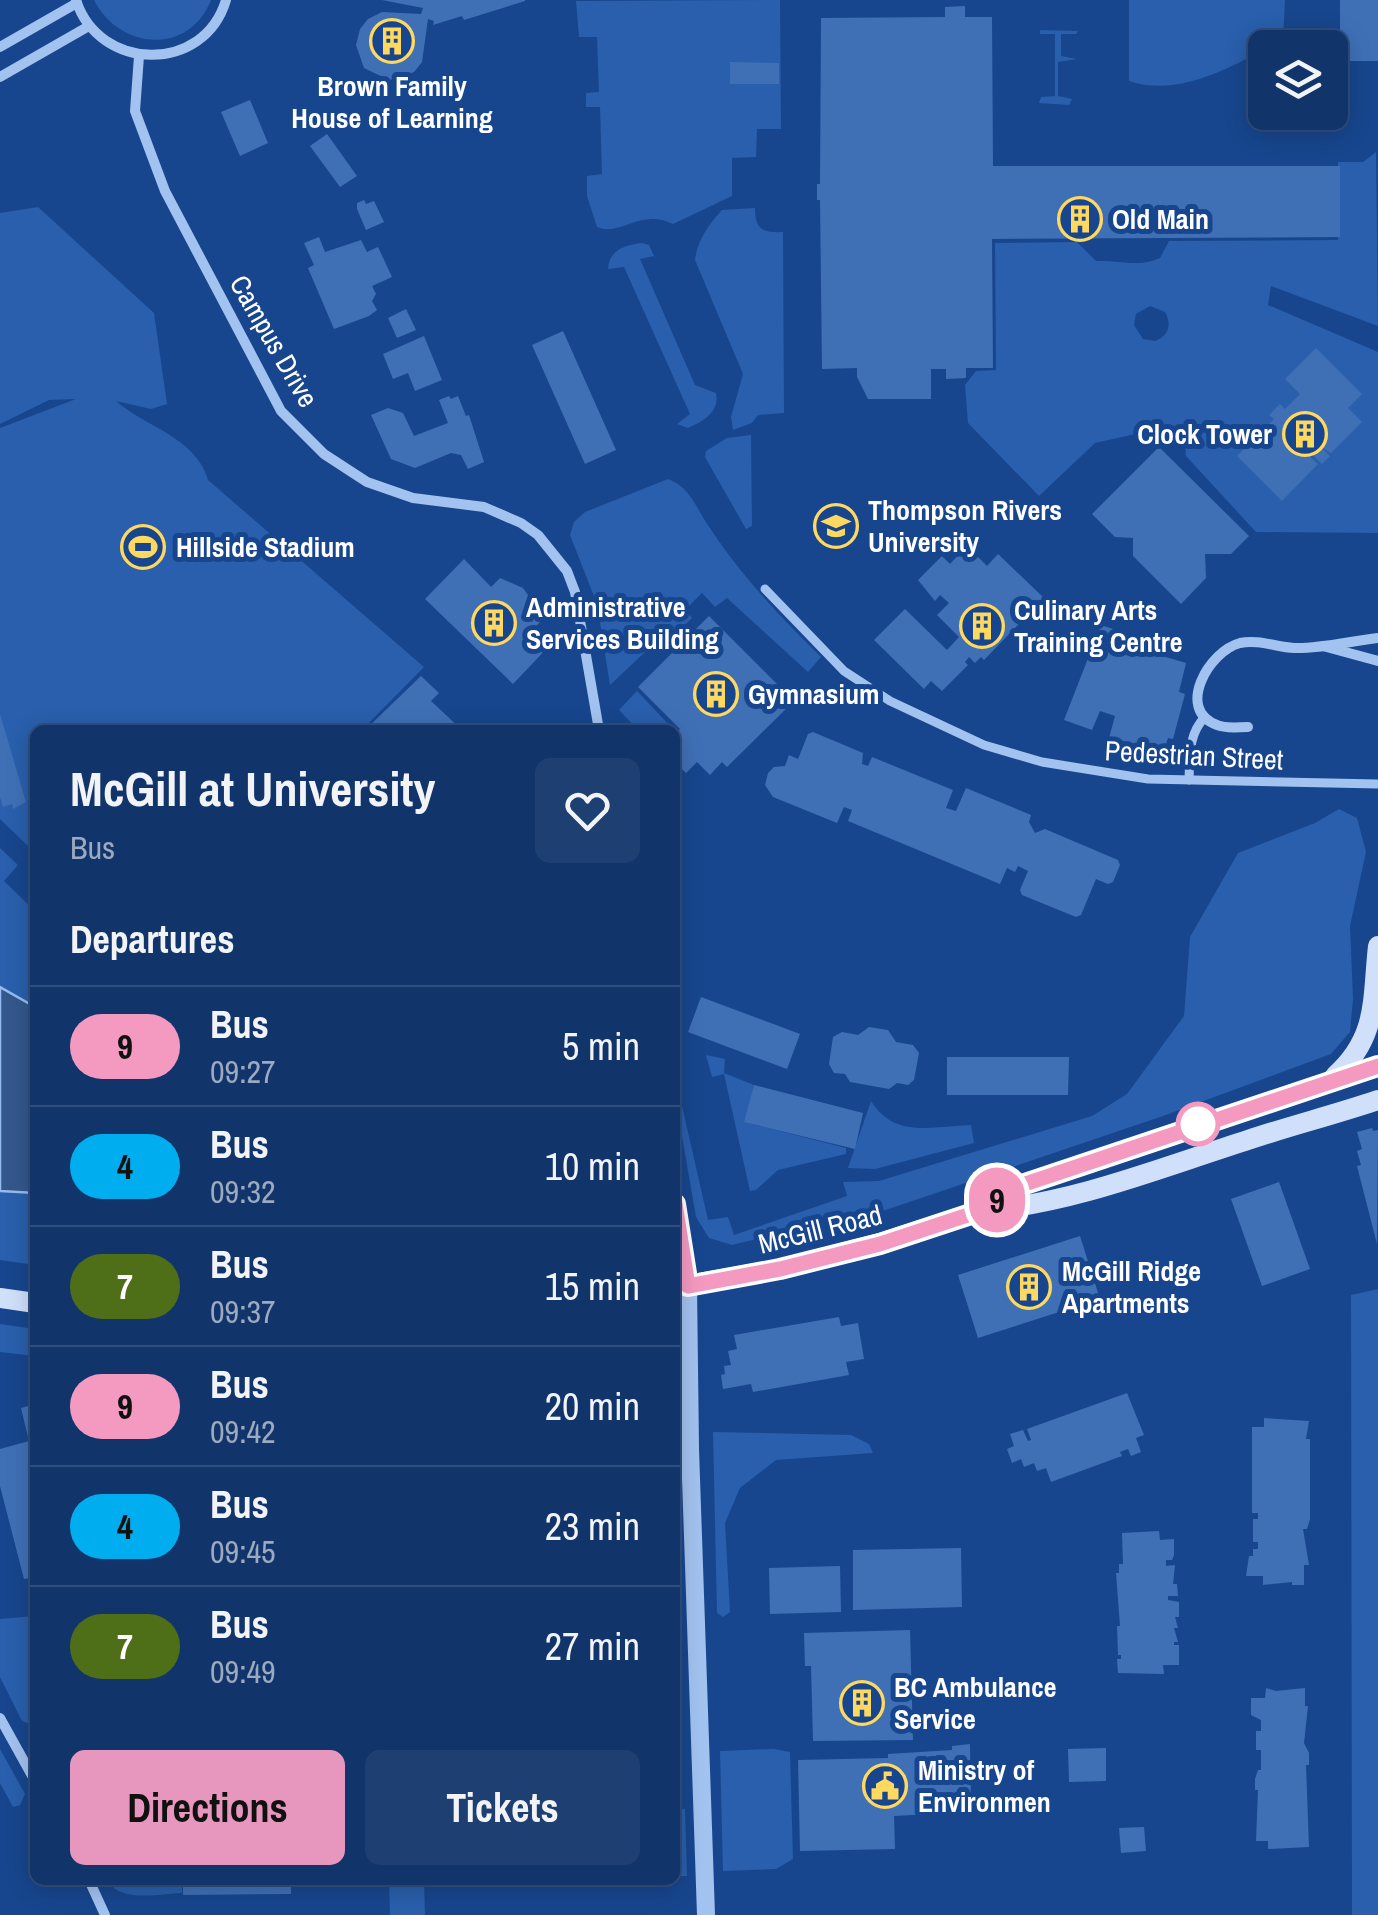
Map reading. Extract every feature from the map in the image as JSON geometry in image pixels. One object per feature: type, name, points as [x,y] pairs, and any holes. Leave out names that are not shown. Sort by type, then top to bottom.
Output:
[{"type":"main road","points":[[1332,1079],[1354,1060],[1366,1041],[1374,1010],[1378,946]]},
{"type":"main road","name":"McGill Road","points":[[681,1287],[780,1269],[880,1244],[977,1212],[1025,1184],[1378,1066]]},
{"type":"main road","name":"McGill Road","points":[[977,1212],[1036,1206],[1378,1100]]},
{"type":"main road","points":[[0,1298],[30,1302]]},
{"type":"street","points":[[0,47],[77,2],[89,26],[120,50],[139,56],[170,54],[198,42],[213,27],[226,0]]},
{"type":"street","points":[[0,77],[89,26]]},
{"type":"street","name":"Campus Drive","points":[[139,56],[135,111],[165,192],[281,411],[324,454],[366,482],[413,498],[484,507],[520,522],[538,536],[567,571],[575,592],[598,725]]},
{"type":"street","name":"Pedestrian Street","points":[[765,589],[844,671],[890,701],[984,744],[1042,762],[1148,779],[1378,784]]},
{"type":"street","points":[[1248,728],[1220,726],[1205,717],[1198,693],[1204,674],[1218,656],[1252,641],[1294,648],[1378,638]]},
{"type":"street","points":[[1322,646],[1378,661]]},
{"type":"street","points":[[1189,780],[1191,742],[1197,725],[1205,717]]},
{"type":"street","points":[[681,1287],[706,1915]]},
{"type":"street","points":[[0,1718],[30,1772]]},
{"type":"street","points":[[91,1885],[105,1915]]},
{"type":"shaded area","points":[[94,0],[211,0],[201,18],[187,31],[154,40],[120,29],[105,17]]},
{"type":"shaded area","points":[[780,0],[781,129],[757,129],[756,157],[732,158],[732,196],[673,224],[651,219],[614,228],[597,227],[587,196],[587,176],[602,174],[600,107],[586,107],[586,93],[599,92],[597,37],[579,37],[576,1]]},
{"type":"shaded area","points":[[1129,0],[1285,0],[1284,30],[1248,30],[1248,58],[1189,82],[1149,85],[1129,81]]},
{"type":"shaded area","points":[[1040,30],[1078,31],[1061,34],[1061,56],[1077,59],[1058,62],[1058,96],[1072,99],[1069,105],[1039,103],[1041,97],[1055,96],[1055,34],[1040,34]]},
{"type":"shaded area","points":[[1376,152],[1378,326],[1271,286],[1268,305],[1378,352],[1378,533],[1256,532],[1186,456],[1185,444],[1176,434],[1149,431],[1095,443],[1039,496],[968,423],[965,385],[976,371],[996,370],[995,243],[1077,242],[1096,261],[1136,263],[1160,258],[1169,241],[1338,240],[1338,162],[1363,162]],"holes":[[[1150,306],[1165,312],[1169,325],[1166,333],[1155,341],[1143,339],[1134,325],[1136,314]]]},
{"type":"shaded area","name":"Hillside Stadium","points":[[38,207],[154,313],[167,404],[151,409],[116,401],[193,453],[208,480],[424,667],[367,725],[30,725],[30,848],[0,819],[0,428],[76,399],[49,400],[0,424],[0,213]]},
{"type":"shaded area","points":[[755,208],[761,228],[783,232],[784,413],[758,415],[752,423],[733,430],[731,417],[743,374],[695,260],[704,233],[722,210]]},
{"type":"shaded area","points":[[642,243],[649,245],[654,256],[640,259],[695,385],[716,393],[713,411],[688,428],[677,424],[690,414],[624,267],[608,269],[611,257],[619,250]]},
{"type":"shaded area","points":[[751,435],[752,526],[746,529],[705,457],[706,451],[727,438]]},
{"type":"shaded area","points":[[668,479],[685,490],[744,574],[821,657],[808,672],[727,598],[715,607],[702,593],[685,610],[692,618],[666,643],[660,638],[610,685],[597,604],[570,535],[574,522],[585,512]]},
{"type":"shaded area","points":[[637,691],[669,725],[633,725],[619,710]]},
{"type":"shaded area","points":[[1339,809],[1357,818],[1366,852],[1350,926],[1350,1032],[1331,1054],[1163,1116],[859,1219],[814,1221],[732,1245],[709,1238],[696,1217],[680,1125],[680,1097],[708,1220],[728,1217],[734,1235],[847,1196],[843,1182],[879,1181],[1092,1116],[1127,1094],[1184,1016],[1190,937],[1238,853],[1315,823]]},
{"type":"shaded area","points":[[0,848],[18,865],[4,881],[30,906],[30,1264],[0,1260]]},
{"type":"shaded area","points":[[0,987],[30,1004],[30,1193],[0,1191]]},
{"type":"shaded area","points":[[706,1055],[725,1059],[724,1073],[754,1085],[745,1122],[846,1148],[846,1154],[778,1170],[750,1191],[724,1074],[712,1077]]},
{"type":"shaded area","points":[[871,1101],[891,1121],[903,1126],[971,1125],[974,1143],[875,1169],[848,1168]]},
{"type":"shaded area","points":[[1378,1289],[1378,1915],[1352,1915],[1351,1295]]},
{"type":"shaded area","points":[[0,1324],[30,1328],[30,1355],[0,1352]]},
{"type":"shaded area","points":[[713,1432],[851,1435],[869,1444],[873,1453],[776,1460],[740,1488],[725,1523],[730,1612],[723,1617],[717,1613]]},
{"type":"shaded area","points":[[30,1616],[30,1724],[22,1721],[0,1677],[0,1619]]},
{"type":"shaded area","points":[[0,1749],[25,1794],[20,1805],[13,1807],[0,1783]]},
{"type":"shaded area","points":[[720,1751],[790,1752],[793,1859],[776,1869],[723,1871]]},
{"type":"shaded area","points":[[680,1809],[685,1809],[687,1876],[680,1876]]},
{"type":"shaded area","points":[[182,1885],[182,1893],[130,1894],[113,1887]]},
{"type":"shaded area","points":[[389,1885],[424,1885],[425,1915],[390,1915]]},
{"type":"building","name":"Brown Family House of Learning","points":[[382,0],[525,1],[464,20],[462,16],[433,25],[434,21],[428,19],[422,62],[402,79],[389,80],[364,68],[356,45],[360,29],[368,19],[382,12],[421,14],[423,8]]},
{"type":"building","points":[[1340,0],[1378,0],[1378,61],[1348,61],[1348,30],[1340,30]]},
{"type":"building","name":"Old Main","points":[[965,6],[965,17],[992,17],[993,166],[1340,166],[1340,237],[992,239],[993,368],[966,368],[966,378],[946,379],[946,369],[931,369],[931,399],[868,399],[857,377],[857,368],[822,369],[817,200],[821,18],[945,17],[945,7]]},
{"type":"building","points":[[730,62],[779,63],[779,84],[730,84]]},
{"type":"building","points":[[250,100],[268,143],[240,156],[221,112]]},
{"type":"building","points":[[327,134],[357,176],[340,187],[310,146]]},
{"type":"building","points":[[364,200],[366,204],[374,201],[384,222],[366,230],[357,209],[357,203]]},
{"type":"building","points":[[319,237],[325,252],[361,240],[367,252],[378,247],[392,277],[372,286],[376,294],[372,301],[377,310],[369,316],[334,329],[308,268],[314,265],[304,243]]},
{"type":"building","points":[[406,309],[416,330],[397,338],[388,318]]},
{"type":"building","points":[[563,331],[616,450],[585,464],[532,345]]},
{"type":"building","points":[[424,336],[442,380],[415,391],[408,373],[393,379],[383,354]]},
{"type":"building","name":"Clock Tower","points":[[1316,348],[1362,394],[1348,408],[1362,422],[1331,453],[1321,447],[1330,456],[1322,464],[1312,454],[1310,457],[1318,464],[1282,501],[1237,456],[1274,419],[1269,415],[1280,404],[1285,409],[1300,394],[1285,379]]},
{"type":"building","points":[[458,396],[466,416],[469,415],[484,462],[468,469],[461,455],[451,453],[415,468],[391,459],[371,415],[388,408],[403,413],[414,436],[448,423],[439,400]]},
{"type":"building","points":[[1159,447],[1249,536],[1231,554],[1205,554],[1206,578],[1181,604],[1133,556],[1133,538],[1115,537],[1092,514]]},
{"type":"building","name":"Culinary Arts Training Centre","points":[[967,546],[987,566],[998,554],[1044,598],[984,660],[981,657],[975,663],[969,657],[965,662],[968,665],[942,691],[931,681],[924,689],[874,640],[905,609],[947,650],[959,637],[937,615],[949,603],[940,595],[935,601],[918,580],[942,556],[950,564]]},
{"type":"building","name":"Administrative Services Building","points":[[464,559],[491,587],[500,578],[523,588],[542,615],[534,628],[552,643],[513,684],[425,599]]},
{"type":"building","name":"Gymnasium","points":[[709,616],[794,701],[727,767],[722,762],[710,775],[697,762],[686,773],[680,768],[680,725],[638,687]]},
{"type":"building","points":[[1101,625],[1128,634],[1125,649],[1139,649],[1186,663],[1179,692],[1185,694],[1173,739],[1168,738],[1164,750],[1109,738],[1115,716],[1100,711],[1092,730],[1064,720]]},
{"type":"building","points":[[421,676],[439,693],[431,701],[457,725],[370,725]]},
{"type":"building","points":[[0,714],[26,802],[13,809],[12,804],[3,807],[0,797]]},
{"type":"building","points":[[813,732],[863,753],[862,764],[868,766],[872,757],[953,790],[946,808],[956,811],[966,788],[1031,815],[1029,822],[1035,833],[1045,829],[1118,860],[1120,865],[1113,882],[1096,879],[1081,915],[1076,917],[1022,895],[1020,890],[1028,871],[1018,866],[1015,872],[1007,868],[1000,884],[848,821],[852,810],[844,807],[837,823],[773,797],[765,785],[768,773],[774,767],[785,766],[789,755],[798,759],[808,734]]},
{"type":"building","points":[[701,997],[800,1034],[787,1069],[688,1032]]},
{"type":"building","points":[[869,1027],[888,1030],[896,1042],[913,1045],[919,1053],[914,1080],[908,1085],[897,1083],[889,1089],[850,1082],[845,1074],[834,1073],[829,1064],[833,1037],[842,1032],[858,1035]]},
{"type":"building","points":[[947,1057],[1069,1057],[1068,1095],[947,1095]]},
{"type":"building","points":[[754,1085],[863,1113],[855,1149],[744,1122]]},
{"type":"building","points":[[1378,1130],[1377,1244],[1357,1166],[1361,1165],[1357,1151],[1362,1149],[1357,1132]]},
{"type":"building","points":[[1279,1182],[1310,1269],[1262,1286],[1231,1199]]},
{"type":"building","name":"McGill Ridge Apartments","points":[[1080,1236],[1100,1299],[978,1338],[958,1275]]},
{"type":"building","points":[[839,1317],[841,1326],[858,1323],[864,1359],[846,1362],[849,1375],[753,1392],[751,1384],[723,1389],[724,1366],[731,1365],[728,1351],[737,1349],[734,1335]]},
{"type":"building","points":[[1127,1393],[1144,1435],[1136,1438],[1141,1452],[1131,1456],[1128,1449],[1120,1452],[1122,1456],[1051,1482],[1046,1468],[1037,1471],[1034,1463],[1024,1467],[1021,1459],[1012,1463],[1007,1449],[1014,1446],[1010,1434],[1023,1430],[1031,1440],[1027,1429]]},
{"type":"building","points":[[30,1405],[30,1578],[24,1579],[0,1486],[0,1449],[29,1441],[21,1408]]},
{"type":"building","points":[[1264,1418],[1309,1421],[1306,1439],[1310,1439],[1310,1519],[1307,1529],[1303,1529],[1309,1565],[1304,1565],[1304,1585],[1263,1585],[1263,1576],[1246,1576],[1249,1556],[1253,1556],[1253,1549],[1258,1549],[1258,1542],[1253,1542],[1253,1519],[1258,1519],[1258,1513],[1252,1513],[1252,1427],[1264,1427]]},
{"type":"building","points":[[1159,1531],[1160,1540],[1174,1539],[1174,1555],[1172,1560],[1166,1560],[1166,1566],[1175,1565],[1173,1584],[1177,1584],[1178,1596],[1168,1596],[1168,1600],[1179,1602],[1179,1617],[1175,1617],[1178,1628],[1174,1628],[1178,1642],[1174,1645],[1179,1645],[1179,1665],[1163,1665],[1164,1674],[1118,1673],[1117,1659],[1121,1655],[1116,1573],[1119,1564],[1123,1564],[1122,1533]]},
{"type":"building","name":"BC Ambulance Service","points":[[961,1548],[962,1607],[853,1610],[853,1550]]},
{"type":"building","name":"BC Ambulance Service","points":[[840,1566],[841,1612],[770,1614],[769,1568]]},
{"type":"building","name":"BC Ambulance Service","points":[[910,1630],[913,1740],[813,1741],[811,1666],[805,1666],[804,1633]]},
{"type":"building","points":[[1266,1688],[1305,1688],[1309,1847],[1268,1849],[1268,1841],[1256,1841],[1255,1779],[1261,1770],[1261,1750],[1256,1750],[1256,1731],[1261,1731],[1261,1720],[1251,1715],[1251,1698],[1265,1698]]},
{"type":"building","name":"Ministry of Environmen","points":[[970,1744],[971,1812],[894,1816],[895,1849],[800,1851],[798,1760],[888,1758],[888,1754],[952,1750],[952,1746]]},
{"type":"building","points":[[1106,1748],[1106,1781],[1069,1782],[1068,1749]]},
{"type":"building","points":[[1144,1827],[1146,1851],[1121,1853],[1119,1828]]},
{"type":"building","points":[[183,1885],[291,1885],[291,1894],[183,1895]]},
{"type":"bus line","name":"9","points":[[680,1236],[688,1286],[780,1269],[880,1244],[977,1212],[1025,1184],[1378,1066]]},
{"type":"place","name":"Brown Family House of Learning","points":[[392,41]]},
{"type":"place","name":"Old Main","points":[[1080,219]]},
{"type":"place","name":"Clock Tower","points":[[1305,434]]},
{"type":"place","name":"Thompson Rivers University","points":[[836,526]]},
{"type":"place","name":"Hillside Stadium","points":[[143,547]]},
{"type":"place","name":"Administrative Services Building","points":[[494,623]]},
{"type":"place","name":"Culinary Arts Training Centre","points":[[982,626]]},
{"type":"place","name":"Gymnasium","points":[[716,694]]},
{"type":"place","name":"McGill Ridge Apartments","points":[[1029,1287]]},
{"type":"place","name":"BC Ambulance Service","points":[[862,1703]]},
{"type":"place","name":"Ministry of Environmen","points":[[885,1786]]}]
